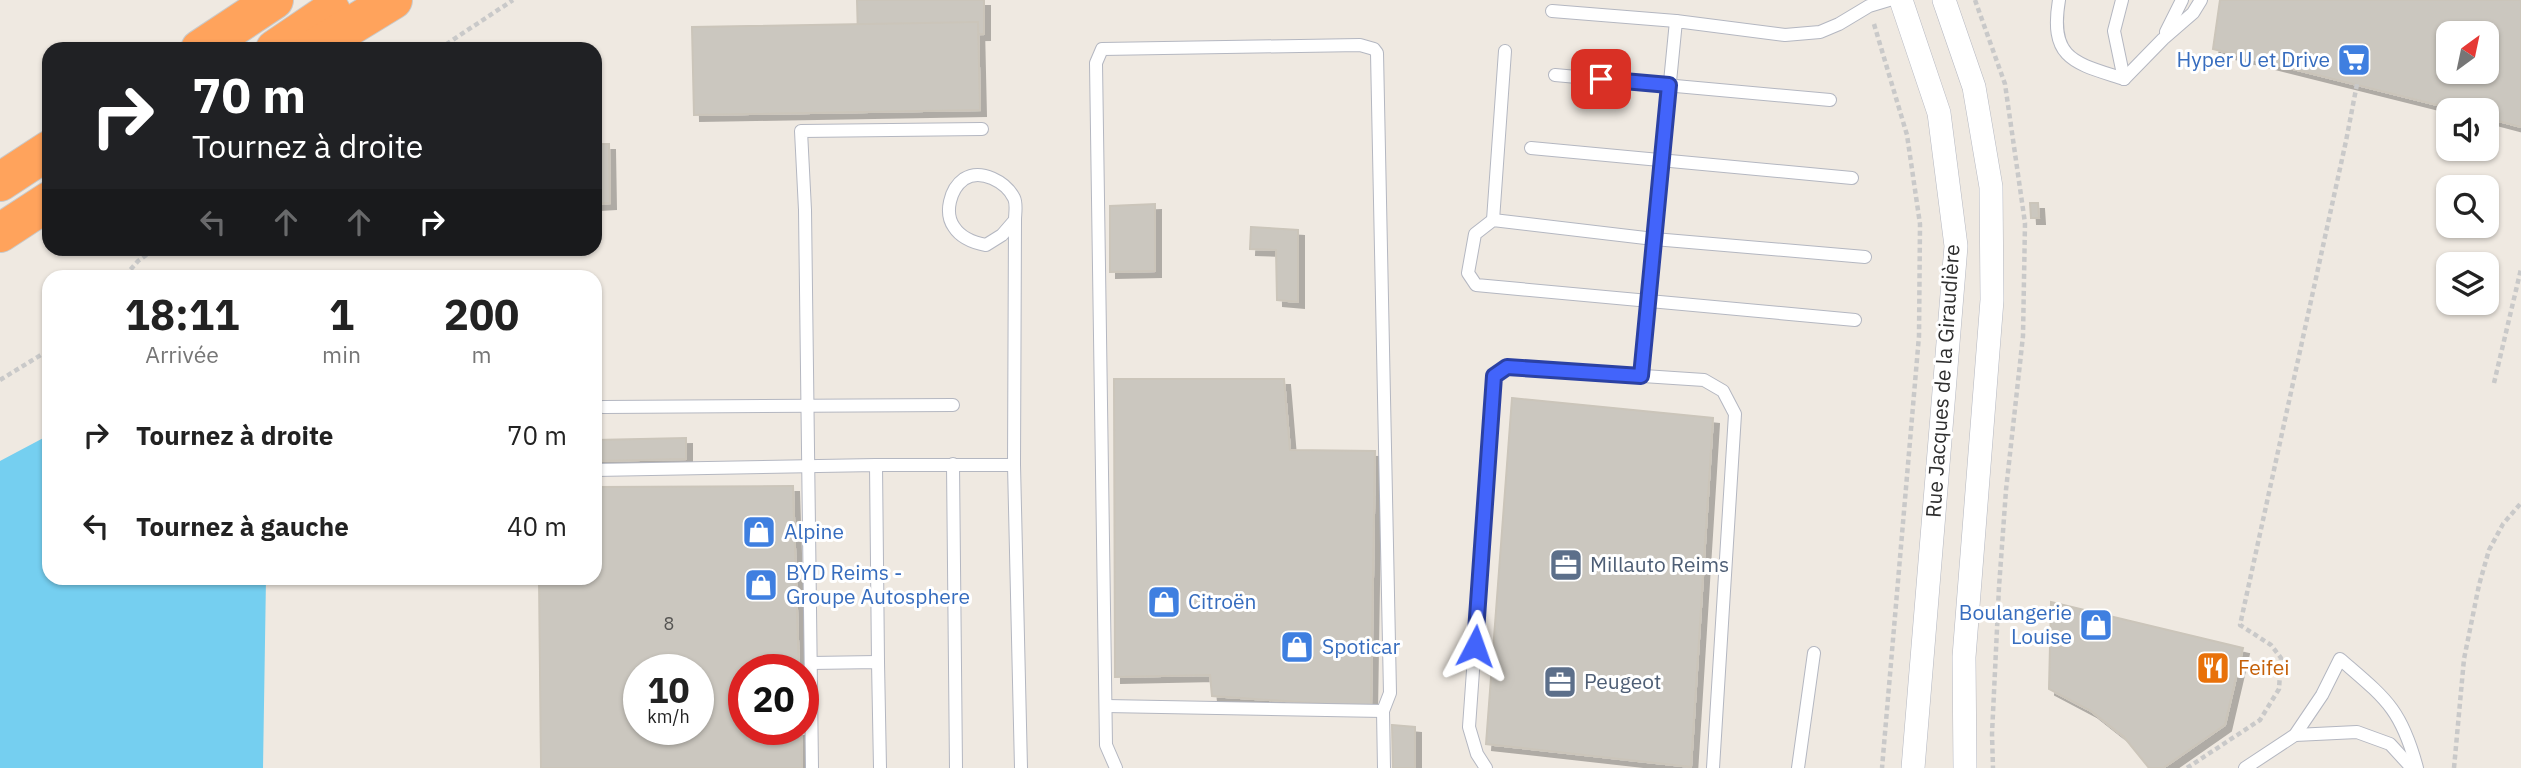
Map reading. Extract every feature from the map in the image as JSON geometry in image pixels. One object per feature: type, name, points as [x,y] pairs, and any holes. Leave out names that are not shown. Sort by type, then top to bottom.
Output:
[{"type":"highway","points":[[211,42],[274,0]]},
{"type":"highway","points":[[285,42],[347,0]]},
{"type":"highway","points":[[324,42],[393,0]]},
{"type":"highway","points":[[0,182],[42,155]]},
{"type":"highway","points":[[0,233],[42,206]]},
{"type":"street","name":"Rue Jacques de la Giraudière","points":[[1900,0],[1939,113],[1956,246],[1913,768]]},
{"type":"street","name":"Rue Jacques de la Giraudière","points":[[1944,0],[1974,87],[1991,187],[1992,300],[1964,657],[1965,768]]},
{"type":"lane","points":[[1552,11],[1676,21],[1785,35],[1821,32],[1869,6],[1889,0]]},
{"type":"lane","points":[[2059,0],[2056,35],[2066,54],[2080,64],[2124,79]]},
{"type":"lane","points":[[2122,0],[2114,31],[2124,79]]},
{"type":"lane","points":[[2162,39],[2182,0]]},
{"type":"lane","points":[[2124,79],[2162,39],[2193,13],[2201,0]]},
{"type":"lane","points":[[1641,376],[1676,21]]},
{"type":"lane","points":[[1116,768],[1106,745],[1096,63],[1101,50],[1360,45],[1374,49],[1377,53],[1390,693],[1382,710],[1384,768]]},
{"type":"lane","points":[[1493,220],[1505,51]]},
{"type":"lane","points":[[1555,75],[1830,100]]},
{"type":"lane","points":[[811,654],[801,131],[982,130]]},
{"type":"lane","points":[[1531,148],[1852,178]]},
{"type":"lane","points":[[1015,220],[1002,235],[986,245],[971,242],[953,227],[948,204],[956,186],[966,177],[983,176],[1002,182],[1015,200],[1015,220],[1014,465],[1021,768]]},
{"type":"lane","points":[[1856,320],[1476,285],[1468,272],[1475,234],[1493,220],[1654,239],[1865,257]]},
{"type":"lane","points":[[1486,768],[1477,754],[1469,727],[1494,376],[1507,367],[1704,380],[1723,391],[1735,414],[1713,768]]},
{"type":"lane","points":[[603,407],[953,405]]},
{"type":"lane","points":[[953,464],[956,768]]},
{"type":"lane","points":[[602,470],[808,465],[1014,465]]},
{"type":"lane","points":[[876,465],[880,768]]},
{"type":"lane","points":[[1798,768],[1814,653]]},
{"type":"lane","points":[[2245,768],[2295,735],[2322,695],[2340,659],[2385,698],[2401,719],[2415,768]]},
{"type":"lane","points":[[819,663],[878,662]]},
{"type":"lane","points":[[1106,706],[1382,710]]},
{"type":"lane","points":[[2295,735],[2357,732],[2390,744],[2415,768]]},
{"type":"lane","points":[[812,745],[812,768]]},
{"type":"path","points":[[450,42],[513,0]]},
{"type":"path","points":[[1869,6],[1907,135],[1920,225],[1920,336],[1882,768]]},
{"type":"path","points":[[2187,768],[2260,720],[2280,689],[2281,658],[2271,645],[2240,625],[2357,84]]},
{"type":"path","points":[[130,270],[145,256]]},
{"type":"path","points":[[2494,383],[2521,269]]},
{"type":"path","points":[[0,380],[42,355]]},
{"type":"path","points":[[2454,768],[2464,659],[2479,585],[2489,550],[2503,524],[2521,503]]},
{"type":"water","points":[[42,439],[42,585],[266,585],[263,768],[0,768],[0,461]]},
{"type":"building","points":[[857,0],[984,0],[984,34],[858,36]]},
{"type":"building","name":"Hyper U et Drive","points":[[2220,0],[2521,0],[2521,127],[2499,121],[2499,98],[2436,98],[2436,105],[2213,49]]},
{"type":"building","points":[[978,22],[980,110],[694,115],[692,27]]},
{"type":"building","points":[[602,144],[609,144],[610,203],[602,204]]},
{"type":"building","points":[[2030,203],[2038,203],[2039,218],[2031,218]]},
{"type":"building","points":[[1155,204],[1155,271],[1110,272],[1110,206]]},
{"type":"building","points":[[1251,227],[1298,230],[1298,302],[1277,300],[1276,250],[1250,249]]},
{"type":"building","points":[[1114,379],[1284,379],[1290,450],[1375,451],[1371,707],[1212,696],[1210,675],[1115,677]]},
{"type":"building","points":[[1512,398],[1713,418],[1691,767],[1486,744]]},
{"type":"building","points":[[686,438],[686,459],[602,461],[602,440]]},
{"type":"building","points":[[793,486],[798,654],[728,654],[728,745],[801,745],[802,768],[541,768],[539,585],[602,585],[602,487]]},
{"type":"building","points":[[2051,602],[2243,648],[2225,725],[2163,768],[2149,768],[2124,737],[2091,711],[2049,689]]},
{"type":"building","points":[[1392,725],[1415,727],[1415,768],[1393,768]]},
{"type":"place","name":"Hyper U et Drive","points":[[2354,60]]},
{"type":"place","name":"Alpine","points":[[759,532]]},
{"type":"place","name":"Millauto Reims","points":[[1566,565]]},
{"type":"place","name":"BYD Reims - Groupe Autosphere","points":[[761,585]]},
{"type":"place","name":"Citroën","points":[[1164,602]]},
{"type":"place","name":"Boulangerie Louise","points":[[2096,625]]},
{"type":"place","name":"Spoticar","points":[[1297,647]]},
{"type":"place","name":"Feifei","points":[[2213,668]]},
{"type":"place","name":"Peugeot","points":[[1560,682]]},
{"type":"route","points":[[1475,646],[1494,376],[1507,367],[1641,376],[1669,85],[1601,79]]}]
